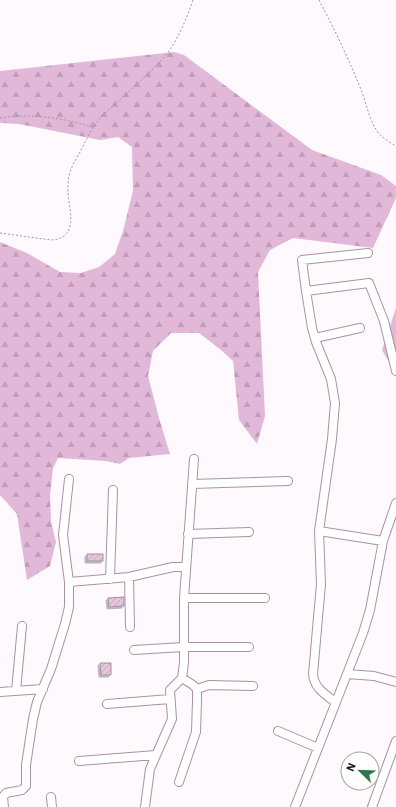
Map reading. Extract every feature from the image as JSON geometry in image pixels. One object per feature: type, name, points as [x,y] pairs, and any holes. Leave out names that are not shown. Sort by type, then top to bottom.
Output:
[{"type":"street","points":[[335,702],[318,689],[313,678],[321,584],[320,531],[332,439],[335,403],[332,379],[312,328],[302,260],[368,253]]},
{"type":"street","points":[[306,291],[369,283],[384,321],[396,371]]},
{"type":"street","points":[[315,338],[360,328]]},
{"type":"street","points":[[145,807],[150,769],[172,719],[170,690],[182,678],[184,663],[184,598],[194,459]]},
{"type":"street","points":[[4,807],[3,797],[6,793],[22,790],[26,786],[26,765],[37,702],[51,669],[69,607],[69,582],[63,535],[69,479]]},
{"type":"street","points":[[192,484],[288,481]]},
{"type":"street","points":[[110,578],[112,490]]},
{"type":"street","points":[[294,807],[363,633],[370,610],[383,541],[396,503]]},
{"type":"street","points":[[320,531],[383,541]]},
{"type":"street","points":[[188,534],[249,532]]},
{"type":"street","points":[[69,582],[129,577],[173,567],[186,567]]},
{"type":"street","points":[[129,577],[130,627]]},
{"type":"street","points":[[184,598],[265,598]]},
{"type":"street","points":[[16,691],[22,626]]},
{"type":"street","points":[[134,650],[183,647],[250,647]]},
{"type":"street","points":[[347,674],[374,676],[396,682]]},
{"type":"street","points":[[180,782],[196,732],[197,689],[182,678]]},
{"type":"street","points":[[197,689],[209,685],[225,687],[253,686]]},
{"type":"street","points":[[0,692],[43,689]]},
{"type":"street","points":[[107,704],[170,699]]},
{"type":"street","points":[[278,731],[318,748]]},
{"type":"street","points":[[372,807],[396,741]]},
{"type":"street","points":[[79,761],[156,755]]},
{"type":"street","points":[[51,797],[52,807]]},
{"type":"path","points":[[0,233],[51,240],[58,239],[67,232],[71,222],[67,190],[70,172],[93,128],[99,119],[156,67],[173,45],[185,22],[193,0]]},
{"type":"path","points":[[319,0],[355,74],[377,132],[396,146]]},
{"type":"path","points":[[0,118],[23,116],[47,118],[74,122],[93,128]]},
{"type":"green space","points":[[174,52],[184,55],[312,150],[381,175],[396,186],[396,198],[373,248],[293,238],[270,250],[258,272],[265,416],[257,444],[239,420],[233,361],[199,333],[171,333],[153,351],[148,376],[170,454],[129,458],[120,464],[106,461],[58,458],[53,468],[50,495],[51,522],[56,542],[50,566],[27,580],[17,514],[0,495],[0,242],[27,253],[60,272],[81,273],[99,267],[115,254],[123,231],[133,191],[132,147],[118,137],[100,140],[19,124],[0,123],[0,71]]},
{"type":"green space","points":[[396,308],[396,374],[382,350]]},
{"type":"building","points":[[87,554],[103,554],[103,561],[87,561]]},
{"type":"building","points":[[124,597],[124,606],[109,607],[108,598]]},
{"type":"building","points":[[100,663],[111,663],[111,675],[101,675]]}]
